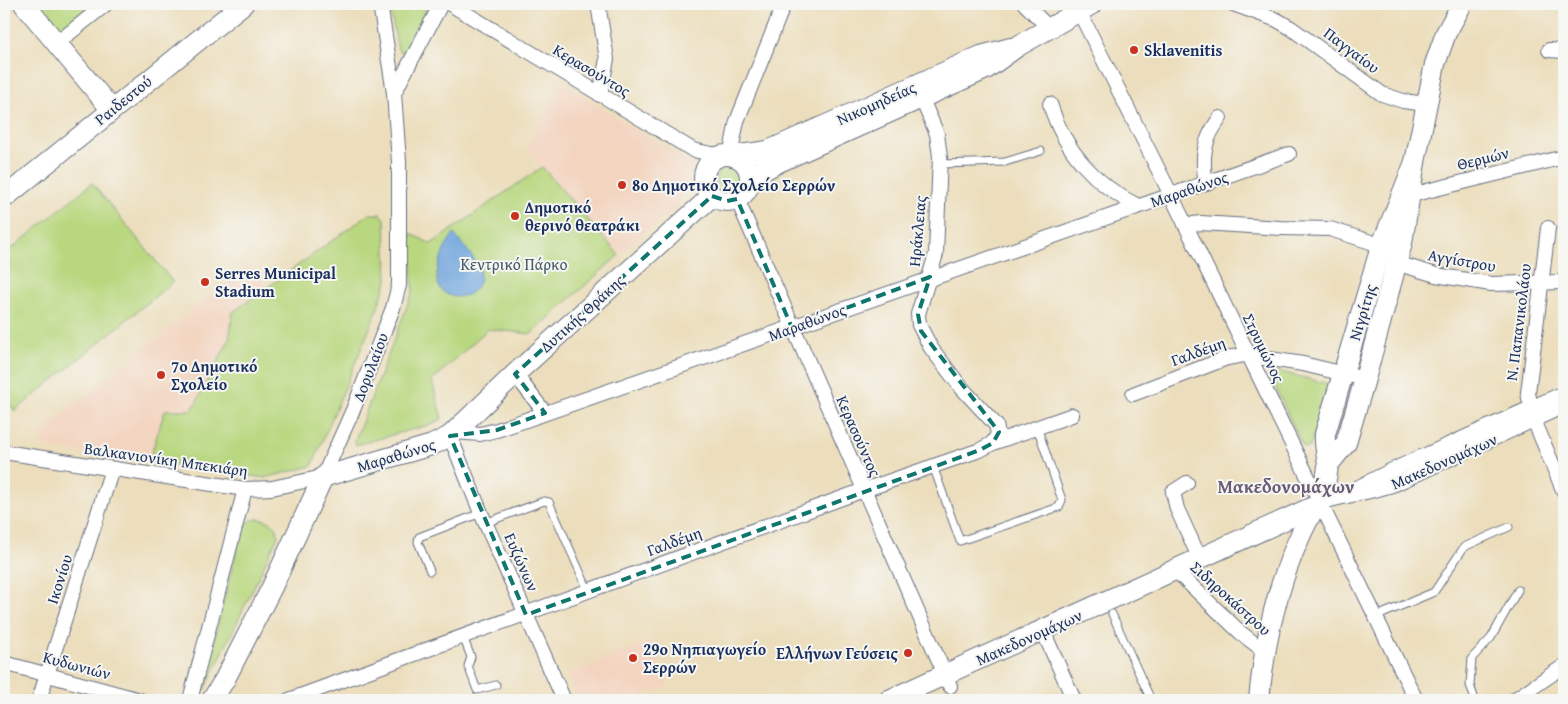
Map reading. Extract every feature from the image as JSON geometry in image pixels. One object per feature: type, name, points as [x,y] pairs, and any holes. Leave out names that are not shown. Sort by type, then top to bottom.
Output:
[{"type":"street","points":[[24,4],[112,109]]},
{"type":"street","points":[[57,44],[106,4]]},
{"type":"street","name":"Ραιδεστού","points":[[4,198],[244,4]]},
{"type":"street","name":"Δορυλαίου","points":[[212,700],[226,679],[272,587],[353,410],[394,308],[399,285],[398,162],[394,93],[380,4]]},
{"type":"street","points":[[394,93],[442,4]]},
{"type":"street","name":"Κερασούντος","points":[[450,4],[693,150],[728,156]]},
{"type":"street","points":[[598,4],[606,59],[600,95]]},
{"type":"street","points":[[728,156],[736,121],[784,4]]},
{"type":"street","points":[[1025,4],[1049,28]]},
{"type":"street","name":"Παγγαίου","points":[[1233,4],[1277,20],[1291,28],[1382,94],[1403,101],[1426,104]]},
{"type":"street","name":"Νιγρίτης","points":[[1328,465],[1325,450],[1325,434],[1343,374],[1410,195],[1426,104],[1438,53],[1450,24],[1462,4]]},
{"type":"street","name":"Νικομηδείας","points":[[742,192],[757,175],[779,162],[919,92],[980,56],[1018,46],[1085,7]]},
{"type":"street","name":"Στρυμώνος","points":[[1085,7],[1185,225],[1318,504],[1416,700]]},
{"type":"street","points":[[1549,50],[1564,51]]},
{"type":"street","name":"Νικομηδείας","points":[[728,156],[768,151],[919,92]]},
{"type":"street","name":"Ηράκλειας","points":[[919,92],[937,134],[940,164],[936,254],[918,314],[918,325],[931,348],[960,386],[996,424],[998,434],[993,443]]},
{"type":"street","points":[[1050,104],[1061,135],[1075,155],[1106,188],[1138,206]]},
{"type":"street","points":[[1206,183],[1203,163],[1204,146],[1209,134],[1220,118]]},
{"type":"street","name":"Μαραθώνος","points":[[323,477],[432,445],[452,434],[480,434],[545,413],[792,328],[930,277],[1289,154]]},
{"type":"street","points":[[728,156],[744,164],[747,169],[742,192],[727,201],[712,196],[705,186],[704,174],[709,164],[728,156]]},
{"type":"street","name":"Θερμών","points":[[1410,195],[1564,157]]},
{"type":"street","name":"Νιγρίτης","points":[[1259,700],[1264,651],[1284,577],[1318,504],[1328,465],[1346,442],[1365,379],[1389,253],[1415,162]]},
{"type":"street","name":"Κερασούντος","points":[[742,192],[792,328],[948,681]]},
{"type":"street","name":"Δυτικής Θράκης","points":[[452,434],[515,374],[712,196]]},
{"type":"street","name":"Αγγίστρου","points":[[1185,225],[1201,222],[1281,228],[1324,228],[1354,235],[1389,253],[1414,269],[1483,283],[1564,282]]},
{"type":"street","name":"Ν. Παπανικολάου","points":[[1548,228],[1528,386],[1532,414],[1564,492]]},
{"type":"street","name":"Γαλδέμη","points":[[1133,394],[1227,358],[1248,355],[1291,361],[1365,379]]},
{"type":"street","points":[[515,374],[545,413]]},
{"type":"street","points":[[1532,414],[1564,393]]},
{"type":"street","points":[[1532,414],[1564,406]]},
{"type":"street","name":"Μακεδονομάχων","points":[[904,699],[1045,637],[1172,572],[1318,504],[1340,497],[1390,471],[1532,414]]},
{"type":"street","name":"Γαλδέμη","points":[[289,700],[1072,415]]},
{"type":"street","name":"Ευζώνων","points":[[452,434],[483,518],[564,700]]},
{"type":"street","name":"Βαλκανιονίκη Μπεκιάρη","points":[[4,452],[245,489],[272,488],[323,477]]},
{"type":"street","name":"Ικονίου","points":[[39,700],[112,469]]},
{"type":"street","points":[[1187,483],[1173,492],[1177,510],[1200,559]]},
{"type":"street","points":[[190,700],[245,489]]},
{"type":"street","name":"Μακεδονομάχων","points":[[1045,637],[1112,614],[1150,595],[1161,586],[1172,572]]},
{"type":"street","name":"Σιδηροκάστρου","points":[[1172,572],[1264,651]]},
{"type":"street","points":[[1045,637],[1074,700]]},
{"type":"street","name":"Κυδωνιών","points":[[4,663],[140,700]]},
{"type":"street","points":[[1514,700],[1564,666]]},
{"type":"lane","points":[[940,164],[1006,162],[1041,151]]},
{"type":"lane","points":[[933,466],[960,541],[1059,507],[1062,500],[1037,427]]},
{"type":"lane","points":[[430,571],[418,542],[419,537],[544,501],[549,502],[589,592]]},
{"type":"lane","points":[[1374,617],[1434,592],[1464,547],[1510,527]]},
{"type":"lane","points":[[1475,700],[1470,685],[1472,658],[1491,638],[1499,620],[1518,590]]},
{"type":"lane","points":[[1112,614],[1151,700]]},
{"type":"lane","points":[[463,637],[471,657],[468,666],[477,690],[496,685]]},
{"type":"highlighted area","points":[[712,196],[727,201],[737,199],[792,328],[930,277],[918,314],[921,331],[999,432],[993,443],[980,450],[526,615],[450,436],[497,430],[545,413],[515,374]]},
{"type":"shaded area","name":"8ο Δημοτικό Σχολείο Σερρών","points":[[562,83],[692,164],[680,204],[619,255],[526,149]]},
{"type":"shaded area","name":"7ο Δημοτικό Σχολείο","points":[[249,264],[267,286],[233,312],[229,340],[191,411],[165,411],[149,461],[42,447],[40,433]]},
{"type":"shaded area","name":"29ο Νηπιαγωγείο Σερρών","points":[[650,641],[668,686],[631,700],[577,700],[567,674]]},
{"type":"green space","points":[[37,4],[92,4],[93,5],[59,31]]},
{"type":"green space","points":[[389,4],[429,4],[403,53],[398,50]]},
{"type":"green space","name":"Κεντρικό Πάρκο","points":[[542,167],[619,255],[531,334],[488,329],[432,381],[442,419],[429,425],[356,445],[355,440],[413,291],[410,233],[431,244]]},
{"type":"green space","points":[[727,168],[735,171],[738,179],[735,187],[727,190],[719,187],[716,179],[719,171]]},
{"type":"green space","points":[[92,183],[173,282],[15,411],[4,397],[4,255]]},
{"type":"green space","points":[[369,214],[381,214],[385,219],[387,281],[374,318],[312,466],[265,478],[149,461],[165,410],[192,410],[229,340],[233,312]]},
{"type":"green space","points":[[1273,370],[1329,384],[1310,447],[1305,448],[1301,443],[1270,375]]},
{"type":"green space","points":[[257,519],[272,523],[278,532],[278,536],[205,690],[202,690],[242,527],[245,523]]},
{"type":"water","points":[[454,234],[479,268],[479,281],[475,290],[466,295],[456,297],[447,294],[440,288],[437,277],[443,253]]},
{"type":"place","name":"Sklavenitis","points":[[1134,50]]},
{"type":"place","name":"8ο Δημοτικό Σχολείο Σερρών","points":[[622,185]]},
{"type":"place","name":"Δημοτικό θερινό θεατράκι","points":[[515,216]]},
{"type":"place","name":"Serres Municipal Stadium","points":[[205,282]]},
{"type":"place","name":"7ο Δημοτικό Σχολείο","points":[[161,375]]},
{"type":"place","name":"Ελλήνων Γεύσεις","points":[[908,653]]},
{"type":"place","name":"29ο Νηπιαγωγείο Σερρών","points":[[633,658]]},
{"type":"district","name":"Μακεδονομάχων","points":[[1286,486]]}]
